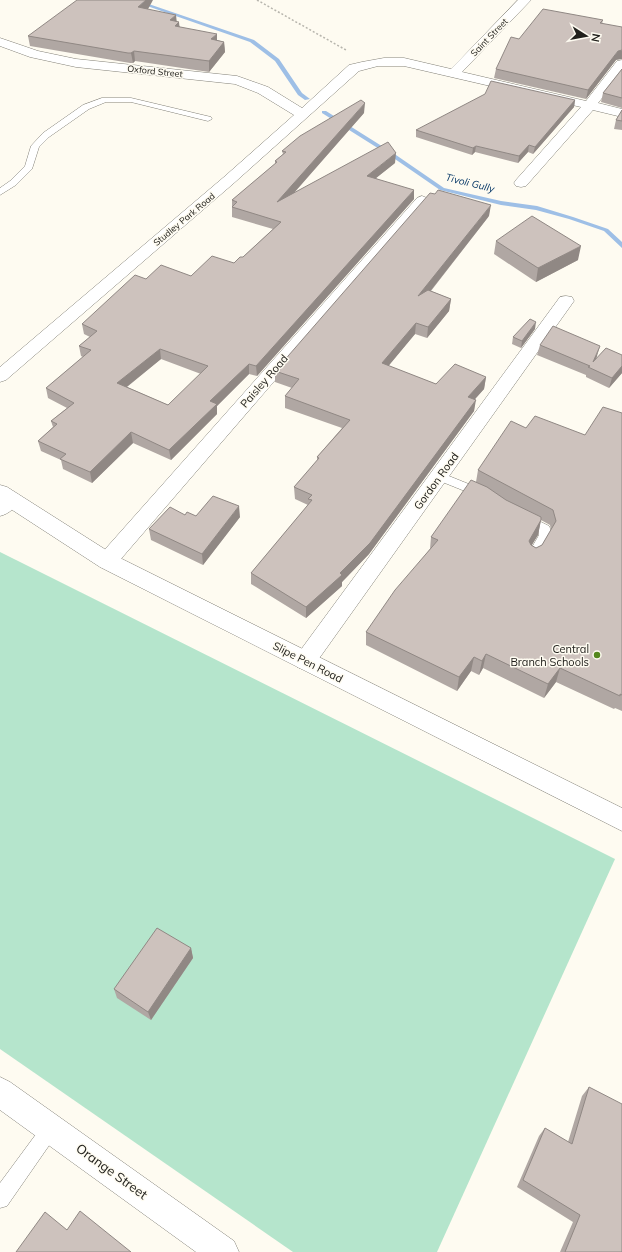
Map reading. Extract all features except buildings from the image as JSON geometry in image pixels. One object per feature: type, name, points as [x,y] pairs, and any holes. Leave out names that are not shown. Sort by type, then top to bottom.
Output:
[{"type":"street","name":"Saint Street","points":[[454,74],[525,0]]},
{"type":"street","name":"Oxford Street","points":[[0,42],[22,50],[62,60],[237,80],[253,84],[264,89],[303,115]]},
{"type":"street","name":"Studley Park Road","points":[[0,376],[229,180],[354,68],[369,63],[386,60],[404,62],[622,113]]},
{"type":"street","points":[[521,183],[590,105],[622,64]]},
{"type":"street","name":"Paisley Road","points":[[107,561],[422,201]]},
{"type":"street","name":"Gordon Road","points":[[305,661],[566,301]]},
{"type":"street","name":"Slipe Pen Road","points":[[4,500],[107,561],[622,820]]},
{"type":"street","name":"Orange Street","points":[[0,1092],[223,1252]]},
{"type":"lane","points":[[0,192],[13,183],[29,167],[36,146],[46,135],[86,107],[105,100],[131,100],[208,119]]},
{"type":"lane","points":[[440,476],[495,501]]},
{"type":"lane","points":[[514,513],[545,529],[545,535],[533,556]]},
{"type":"lane","points":[[0,1199],[51,1128]]},
{"type":"path","points":[[257,0],[369,63]]},
{"type":"green space","points":[[0,552],[615,859],[437,1252],[293,1252],[0,1049]]},
{"type":"waterway","name":"Tivoli Gully","points":[[132,0],[252,41],[277,60],[300,94],[307,99]]},
{"type":"waterway","name":"Tivoli Gully","points":[[324,112],[394,156],[442,189],[501,203],[537,208],[571,218],[606,230],[622,246]]},
{"type":"place","name":"Central Branch Schools","points":[[597,655]]}]
